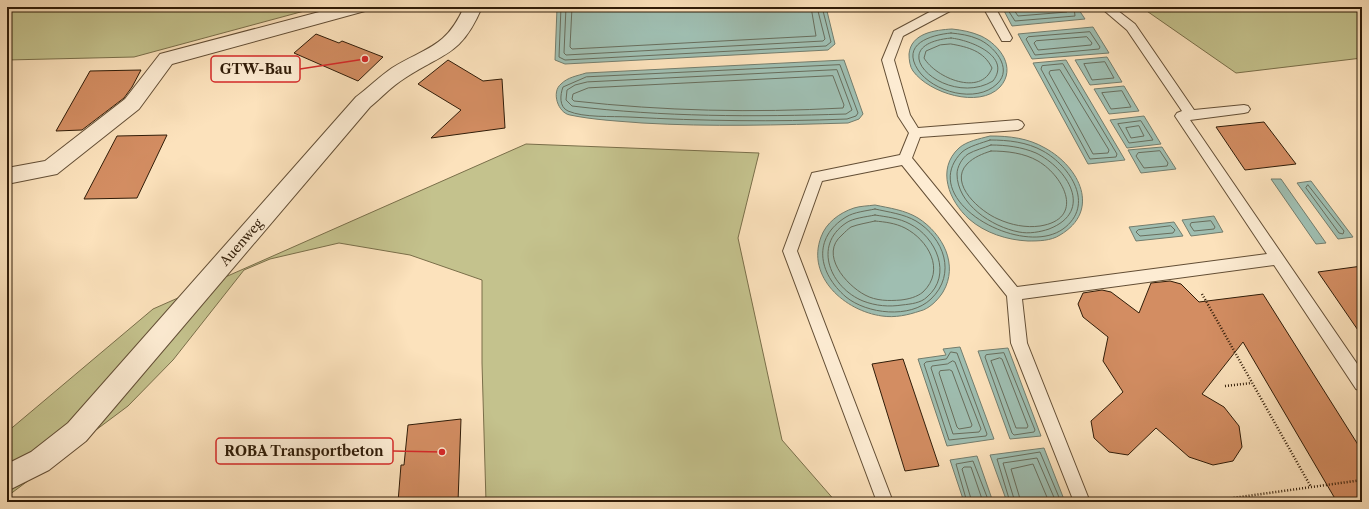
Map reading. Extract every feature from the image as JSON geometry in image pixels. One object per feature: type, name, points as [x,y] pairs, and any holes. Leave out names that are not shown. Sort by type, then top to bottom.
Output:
[{"type":"street","points":[[7,176],[50,168],[132,104],[166,58],[359,7]]},
{"type":"street","name":"Auenweg","points":[[7,478],[40,461],[77,432],[363,102],[401,72],[448,47],[466,26],[473,7]]},
{"type":"lane","points":[[915,133],[904,116],[888,60],[898,34],[948,7]]},
{"type":"lane","points":[[989,7],[1006,38]]},
{"type":"lane","points":[[1106,7],[1131,27],[1191,115]]},
{"type":"lane","points":[[1244,109],[1181,116],[1362,384]]},
{"type":"lane","points":[[915,133],[1018,125]]},
{"type":"lane","points":[[905,159],[915,133]]},
{"type":"lane","points":[[905,159],[1014,294],[1019,343],[1082,502]]},
{"type":"lane","points":[[885,502],[790,251],[817,177],[905,159]]},
{"type":"lane","points":[[1014,294],[1278,259]]},
{"type":"path","points":[[1202,294],[1311,487]]},
{"type":"path","points":[[1224,386],[1252,383]]},
{"type":"path","points":[[1204,502],[1362,480]]},
{"type":"shaded area","points":[[7,7],[319,7],[134,57],[7,60]]},
{"type":"shaded area","points":[[1141,7],[1362,7],[1362,58],[1236,73]]},
{"type":"shaded area","points":[[526,144],[759,153],[738,238],[782,440],[836,502],[486,502],[482,363],[482,280],[410,255],[339,243],[270,259],[244,270],[173,360],[128,406],[9,495],[7,472],[7,432],[153,309]]},
{"type":"water","points":[[826,7],[835,44],[828,50],[565,64],[555,60],[557,8]]},
{"type":"water","points":[[1002,7],[1077,7],[1085,19],[1012,26]]},
{"type":"water","points":[[1093,27],[1109,53],[1032,59],[1018,34]]},
{"type":"water","points":[[952,29],[967,31],[981,36],[1000,51],[1004,58],[1007,72],[1005,80],[1000,87],[991,94],[980,97],[955,96],[930,86],[920,79],[913,71],[909,54],[914,41],[931,32]]},
{"type":"water","points":[[1107,57],[1122,82],[1090,85],[1075,60]]},
{"type":"water","points":[[844,60],[863,114],[859,119],[848,123],[719,125],[642,123],[606,120],[570,115],[562,110],[556,97],[556,92],[561,84],[573,77],[586,73]]},
{"type":"water","points":[[1066,60],[1125,160],[1088,164],[1033,63]]},
{"type":"water","points":[[1124,86],[1139,111],[1109,114],[1094,89]]},
{"type":"water","points":[[1144,116],[1161,144],[1127,148],[1110,120]]},
{"type":"water","points":[[990,136],[1011,137],[1032,142],[1057,156],[1068,166],[1076,178],[1081,190],[1082,202],[1080,214],[1073,225],[1060,235],[1049,240],[1028,241],[1004,237],[989,232],[975,224],[962,212],[951,194],[948,185],[948,165],[952,156],[959,148],[973,140]]},
{"type":"water","points":[[1162,147],[1176,169],[1141,173],[1128,150]]},
{"type":"water","points":[[1271,179],[1281,179],[1326,243],[1316,244]]},
{"type":"water","points":[[1311,181],[1353,237],[1338,239],[1297,183]]},
{"type":"water","points":[[875,205],[902,211],[918,218],[935,233],[946,251],[949,261],[948,282],[939,298],[923,310],[892,317],[868,313],[842,299],[832,290],[824,278],[819,266],[818,252],[821,237],[826,227],[834,219],[848,210]]},
{"type":"water","points":[[1214,216],[1223,232],[1191,236],[1182,220]]},
{"type":"water","points":[[1174,222],[1183,236],[1136,241],[1129,227]]},
{"type":"water","points":[[960,347],[994,439],[947,446],[918,359],[946,355],[943,349]]},
{"type":"water","points":[[1008,348],[1041,436],[1010,439],[978,351]]},
{"type":"water","points":[[1044,448],[1065,502],[1007,502],[990,455]]},
{"type":"water","points":[[977,456],[993,502],[964,502],[950,460]]},
{"type":"building","points":[[316,34],[339,43],[342,41],[383,57],[358,81],[294,53]]},
{"type":"building","points":[[448,60],[483,81],[502,79],[505,128],[431,138],[461,110],[418,84]]},
{"type":"building","points":[[141,70],[124,98],[82,130],[56,131],[90,71]]},
{"type":"building","points":[[1264,122],[1296,164],[1245,170],[1216,127]]},
{"type":"building","points":[[167,135],[137,198],[84,199],[117,136]]},
{"type":"building","points":[[1362,266],[1362,336],[1318,272]]},
{"type":"building","points":[[1170,281],[1181,284],[1199,302],[1263,294],[1362,451],[1362,502],[1337,502],[1243,342],[1202,394],[1224,407],[1239,426],[1242,447],[1233,461],[1213,465],[1189,457],[1156,428],[1128,455],[1109,452],[1094,438],[1091,421],[1123,392],[1103,361],[1108,337],[1083,317],[1078,304],[1083,293],[1102,290],[1111,292],[1139,313],[1151,283]]},
{"type":"building","points":[[903,359],[939,466],[905,471],[872,364]]},
{"type":"building","points":[[461,419],[458,502],[398,502],[401,465],[404,465],[408,425]]},
{"type":"place","name":"GTW-Bau","points":[[365,59]]},
{"type":"place","name":"ROBA Transportbeton","points":[[442,452]]}]
